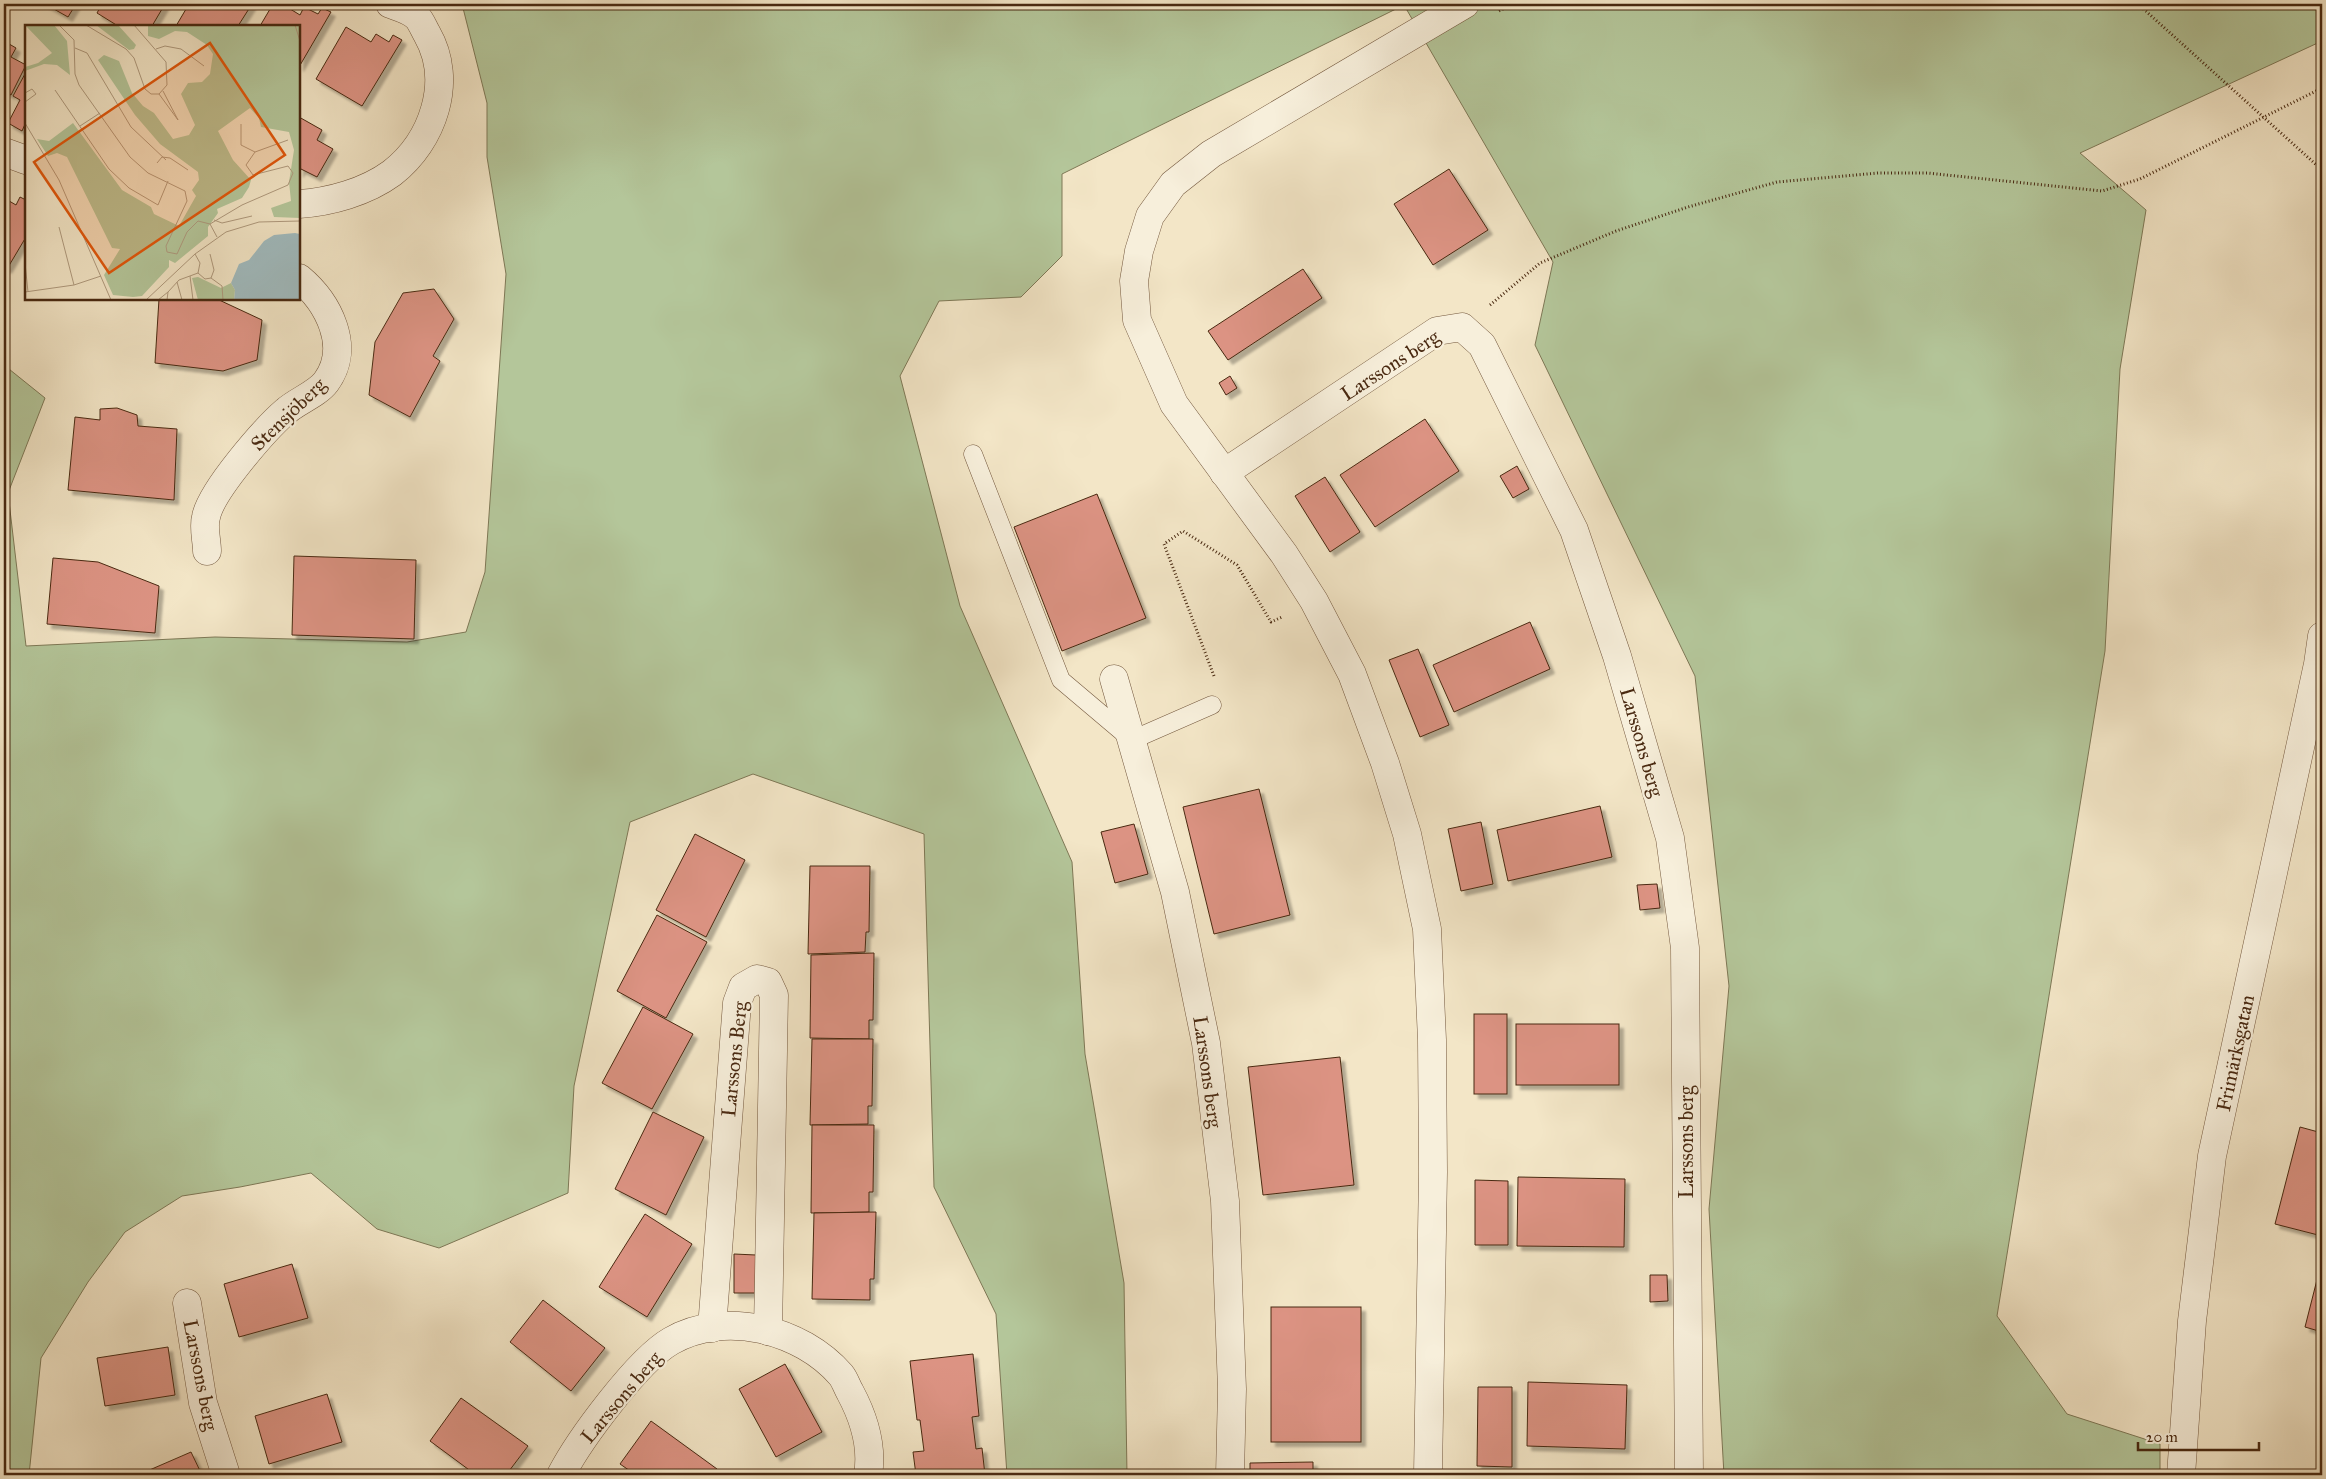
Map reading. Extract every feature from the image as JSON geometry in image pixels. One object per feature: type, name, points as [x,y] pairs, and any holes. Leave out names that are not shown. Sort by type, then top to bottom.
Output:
[{"type":"street","points":[[300,204],[323,202],[363,188],[392,173],[420,144],[433,118],[440,89],[439,67],[432,44],[417,17],[390,4]]},
{"type":"street","points":[[1428,1475],[1433,1172],[1432,1040],[1427,929],[1407,834],[1385,763],[1352,674],[1314,601],[1284,554],[1174,404],[1137,320],[1134,281],[1139,251],[1150,216],[1172,184],[1211,154],[1465,4]]},
{"type":"street","points":[[4,152],[25,160]]},
{"type":"street","name":"Stensjöberg","points":[[207,551],[206,517],[221,488],[255,442],[286,411],[326,382],[337,358],[337,336],[324,304],[300,279]]},
{"type":"street","name":"Larssons berg","points":[[1224,473],[1437,331],[1462,327],[1482,345],[1574,530],[1617,656],[1670,838],[1685,948],[1689,1475]]},
{"type":"street","name":"Frimärksgatan","points":[[2181,1475],[2192,1321],[2212,1156],[2318,664],[2322,636]]},
{"type":"street","name":"Larssons berg","points":[[1114,679],[1174,892],[1206,1043],[1225,1201],[1232,1389],[1230,1475]]},
{"type":"street","name":"Larssons Berg","points":[[712,1328],[737,1003],[743,987],[757,979],[768,982],[774,996],[768,1330]]},
{"type":"street","name":"Larssons berg","points":[[187,1303],[202,1403],[226,1475]]},
{"type":"street","name":"Larssons berg","points":[[561,1475],[592,1427],[647,1362],[670,1342],[691,1332],[712,1328],[752,1327],[768,1330],[794,1340],[822,1358],[841,1376],[863,1417],[870,1460],[868,1475]]},
{"type":"lane","points":[[973,454],[1061,680],[1132,740],[1212,705]]},
{"type":"path","points":[[1497,13],[1512,4]]},
{"type":"path","points":[[2138,4],[2322,170]]},
{"type":"path","points":[[1462,327],[1540,264],[1616,231],[1688,207],[1777,182],[1878,173],[1927,173],[2102,191],[2140,179],[2322,88]]},
{"type":"path","points":[[1212,705],[1224,701],[1164,544],[1183,532],[1237,566],[1271,622],[1314,601]]},
{"type":"green space","points":[[462,4],[2322,4],[2322,41],[2080,153],[2146,210],[2120,369],[2105,651],[1997,1316],[2067,1414],[2160,1444],[2160,1475],[1724,1475],[1709,1209],[1729,986],[1695,676],[1535,345],[1553,262],[1404,5],[1062,174],[1062,256],[1021,297],[939,301],[900,376],[960,606],[1072,862],[1085,1054],[1124,1283],[1127,1475],[1007,1475],[996,1314],[934,1187],[924,834],[753,774],[630,822],[574,1086],[568,1193],[439,1248],[377,1229],[311,1173],[182,1196],[125,1232],[88,1282],[41,1358],[29,1475],[4,1475],[4,365],[45,398],[8,493],[26,646],[215,637],[407,642],[466,632],[485,572],[506,274],[487,157],[487,103]]},
{"type":"building","points":[[45,4],[76,4],[68,17]]},
{"type":"building","points":[[102,4],[165,4],[153,25],[116,25],[97,13]]},
{"type":"building","points":[[189,4],[252,4],[239,25],[177,25]]},
{"type":"building","points":[[273,4],[282,4],[300,15],[304,7],[318,14],[322,8],[331,12],[300,65],[300,25],[261,25]]},
{"type":"building","points":[[346,27],[371,42],[376,34],[389,42],[393,35],[402,40],[362,106],[316,79]]},
{"type":"building","points":[[4,41],[16,48],[11,57],[25,64],[25,67],[11,95],[4,91]]},
{"type":"building","points":[[25,74],[25,124],[22,131],[8,123],[20,100],[13,96]]},
{"type":"building","points":[[300,118],[322,130],[317,140],[333,149],[317,177],[301,169],[300,171]]},
{"type":"building","points":[[1449,169],[1488,230],[1433,265],[1394,204]]},
{"type":"building","points":[[20,197],[25,200],[25,239],[7,269],[4,267],[4,198],[16,205]]},
{"type":"building","points":[[1303,269],[1322,298],[1228,360],[1208,331]]},
{"type":"building","points":[[434,289],[454,319],[433,356],[440,361],[410,417],[369,395],[375,342],[403,293]]},
{"type":"building","points":[[159,300],[219,300],[262,320],[257,360],[223,371],[155,363]]},
{"type":"building","points":[[1230,376],[1237,388],[1226,395],[1219,383]]},
{"type":"building","points":[[117,408],[137,415],[138,426],[177,429],[174,500],[68,490],[75,417],[100,420],[100,409]]},
{"type":"building","points":[[1425,419],[1459,471],[1375,527],[1340,475]]},
{"type":"building","points":[[1517,466],[1529,489],[1513,498],[1500,476]]},
{"type":"building","points":[[1325,477],[1360,532],[1330,552],[1295,496]]},
{"type":"building","points":[[1097,494],[1146,618],[1062,651],[1014,527]]},
{"type":"building","points":[[294,556],[416,560],[414,639],[292,635]]},
{"type":"building","points":[[53,558],[98,562],[159,586],[155,633],[47,624]]},
{"type":"building","points":[[1530,622],[1550,669],[1454,712],[1433,665]]},
{"type":"building","points":[[1418,649],[1449,725],[1420,737],[1389,660]]},
{"type":"building","points":[[1259,789],[1290,915],[1214,934],[1183,807]]},
{"type":"building","points":[[1600,806],[1612,857],[1508,881],[1497,830]]},
{"type":"building","points":[[1481,822],[1493,884],[1461,891],[1448,829]]},
{"type":"building","points":[[1134,824],[1148,874],[1115,883],[1101,832]]},
{"type":"building","points":[[695,834],[745,860],[706,937],[656,910]]},
{"type":"building","points":[[810,866],[870,866],[869,932],[866,932],[865,952],[808,954]]},
{"type":"building","points":[[1657,884],[1660,908],[1640,910],[1637,885]]},
{"type":"building","points":[[657,915],[707,942],[666,1018],[617,991]]},
{"type":"building","points":[[874,953],[873,1020],[869,1020],[869,1039],[810,1038],[811,955]]},
{"type":"building","points":[[643,1007],[693,1034],[652,1109],[602,1083]]},
{"type":"building","points":[[1474,1014],[1507,1014],[1507,1094],[1474,1094]]},
{"type":"building","points":[[1516,1024],[1619,1024],[1619,1085],[1516,1085]]},
{"type":"building","points":[[812,1039],[873,1039],[872,1106],[868,1106],[868,1124],[810,1125]]},
{"type":"building","points":[[1340,1057],[1354,1185],[1263,1195],[1248,1067]]},
{"type":"building","points":[[653,1112],[704,1137],[666,1215],[615,1189]]},
{"type":"building","points":[[812,1125],[874,1125],[873,1192],[869,1192],[869,1212],[811,1213]]},
{"type":"building","points":[[2300,1127],[2322,1133],[2322,1236],[2275,1224]]},
{"type":"building","points":[[1518,1177],[1625,1179],[1624,1247],[1517,1246]]},
{"type":"building","points":[[1475,1180],[1508,1181],[1508,1245],[1475,1245]]},
{"type":"building","points":[[876,1212],[874,1279],[870,1279],[870,1300],[812,1299],[814,1213]]},
{"type":"building","points":[[645,1214],[692,1244],[647,1317],[599,1287]]},
{"type":"building","points":[[734,1254],[756,1255],[755,1293],[734,1293]]},
{"type":"building","points":[[2322,1260],[2322,1332],[2305,1327]]},
{"type":"building","points":[[292,1264],[308,1318],[239,1337],[224,1284]]},
{"type":"building","points":[[1650,1275],[1667,1275],[1668,1301],[1650,1302]]},
{"type":"building","points":[[543,1300],[605,1348],[571,1391],[510,1342]]},
{"type":"building","points":[[1271,1307],[1361,1307],[1361,1442],[1271,1442]]},
{"type":"building","points":[[168,1347],[175,1395],[105,1406],[97,1358]]},
{"type":"building","points":[[973,1354],[979,1416],[972,1417],[976,1449],[982,1448],[985,1475],[916,1475],[913,1452],[924,1451],[920,1420],[917,1420],[910,1361]]},
{"type":"building","points":[[785,1364],[822,1432],[776,1457],[739,1389]]},
{"type":"building","points":[[1528,1382],[1627,1385],[1625,1449],[1527,1446]]},
{"type":"building","points":[[1478,1387],[1512,1387],[1512,1467],[1477,1466]]},
{"type":"building","points":[[327,1394],[342,1442],[269,1464],[255,1416]]},
{"type":"building","points":[[461,1398],[528,1446],[506,1475],[476,1475],[430,1441]]},
{"type":"building","points":[[651,1421],[717,1469],[712,1475],[636,1475],[620,1464]]},
{"type":"building","points":[[2322,1446],[2322,1475],[2315,1475]]},
{"type":"building","points":[[191,1452],[202,1475],[138,1475]]},
{"type":"building","points":[[1313,1462],[1313,1475],[1250,1475],[1250,1463]]}]
